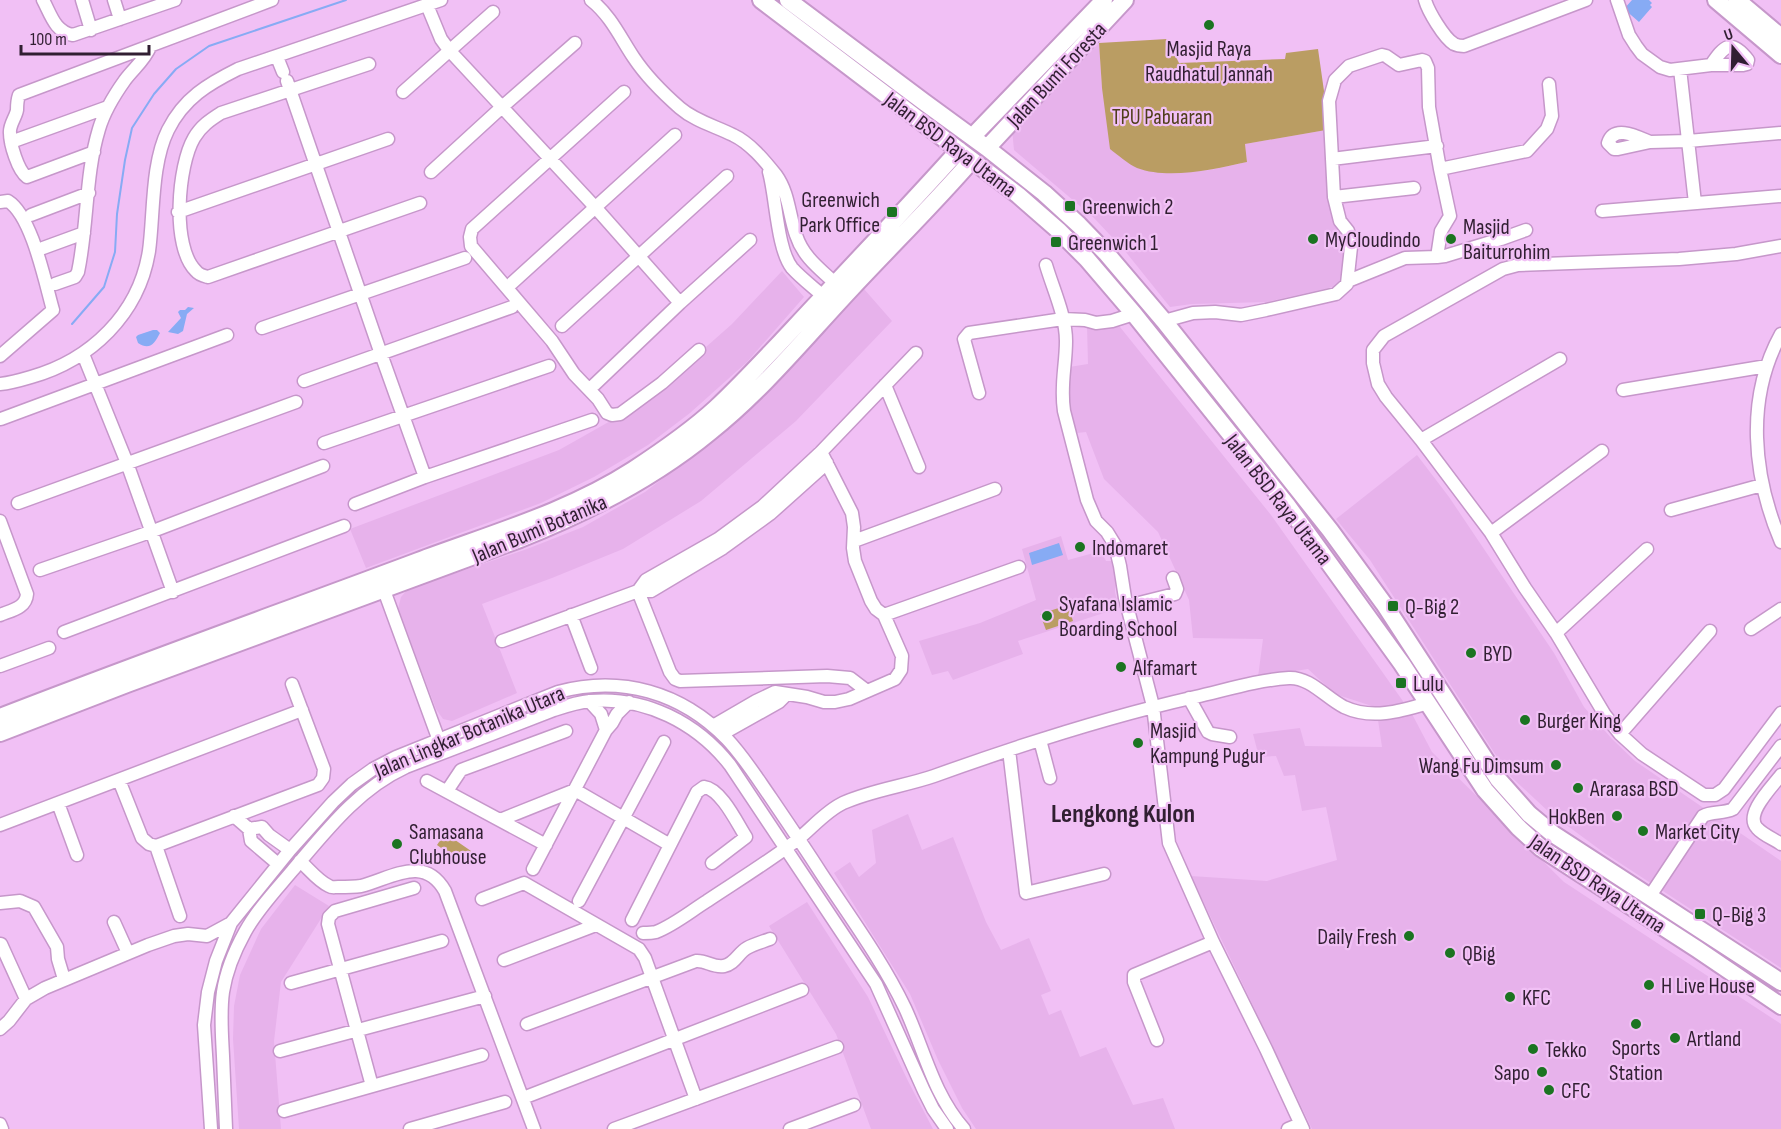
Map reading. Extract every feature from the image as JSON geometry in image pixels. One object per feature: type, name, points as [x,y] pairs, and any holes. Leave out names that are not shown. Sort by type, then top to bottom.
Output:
[{"type":"main road","name":"Jalan BSD Raya Utama","points":[[761,0],[1018,195],[1087,259],[1287,505],[1392,649],[1485,790],[1518,827],[1541,848],[1781,1006]]},
{"type":"main road","name":"Jalan BSD Raya Utama","points":[[788,0],[1044,193],[1079,225],[1132,282],[1301,492],[1384,603],[1498,779],[1529,814],[1553,834],[1781,982]]},
{"type":"main road","name":"Jalan Bumi Foresta","points":[[972,137],[1104,0]]},
{"type":"main road","name":"Jalan Bumi Foresta","points":[[987,148],[1125,0]]},
{"type":"main road","points":[[1716,0],[1781,56]]},
{"type":"main road","points":[[1737,0],[1781,37]]},
{"type":"main road","name":"Jalan Bumi Botanika","points":[[0,717],[124,677],[381,583],[520,540],[573,518],[612,497],[653,473],[705,427],[823,296],[966,155]]},
{"type":"main road","name":"Jalan Bumi Botanika","points":[[705,427],[734,412],[767,378],[966,155]]},
{"type":"main road","points":[[1287,505],[1301,492]]},
{"type":"main road","name":"Jalan Bumi Botanika","points":[[0,733],[124,677]]},
{"type":"main road","points":[[1585,877],[1594,861]]},
{"type":"street","points":[[43,0],[57,27],[64,34],[73,35],[120,19],[146,5],[175,0]]},
{"type":"street","points":[[82,0],[91,30]]},
{"type":"street","points":[[114,0],[120,19]]},
{"type":"street","points":[[94,152],[27,177],[22,173],[9,130],[17,111],[16,101],[19,95],[272,0]]},
{"type":"street","points":[[0,384],[20,381],[55,370],[100,341],[120,319],[138,289],[147,262],[160,153],[168,129],[189,99],[209,84],[238,69],[441,0]]},
{"type":"street","points":[[591,0],[601,8],[616,27],[635,60],[682,110],[734,135],[768,165],[782,186],[796,236],[805,255],[836,284]]},
{"type":"street","points":[[1425,0],[1448,38],[1458,46],[1464,46],[1586,0]]},
{"type":"street","points":[[1617,0],[1629,35],[1642,54],[1660,67],[1670,70],[1711,65]]},
{"type":"street","points":[[427,5],[441,39],[449,51],[595,207],[680,303]]},
{"type":"street","points":[[403,92],[493,12]]},
{"type":"street","points":[[431,172],[575,43]]},
{"type":"street","points":[[55,284],[75,277],[78,272],[99,128],[108,107],[125,80],[143,60],[150,47]]},
{"type":"street","points":[[1164,321],[1193,313],[1215,312],[1241,315],[1336,294],[1345,287],[1352,256],[1348,231],[1340,221],[1334,197],[1329,101],[1335,80],[1349,66],[1382,55],[1399,65],[1422,60],[1428,68],[1429,107],[1450,216],[1440,231],[1437,257]]},
{"type":"street","points":[[278,57],[425,477]]},
{"type":"street","points":[[369,64],[287,81],[221,113],[203,125],[193,140],[186,158],[178,212],[182,239],[188,258],[194,270],[208,277],[420,203]]},
{"type":"street","points":[[1680,69],[1695,203]]},
{"type":"street","points":[[1440,169],[1527,151],[1547,129],[1552,116],[1549,84]]},
{"type":"street","points":[[624,92],[472,229],[471,246],[552,341],[574,374],[598,399],[607,413],[620,414],[654,390],[699,350]]},
{"type":"street","points":[[11,142],[108,107]]},
{"type":"street","points":[[1650,142],[1781,133]]},
{"type":"street","points":[[512,283],[675,135]]},
{"type":"street","points":[[178,212],[388,139]]},
{"type":"street","points":[[1332,159],[1437,146]]},
{"type":"street","points":[[768,165],[775,194],[780,234],[787,259],[792,267],[823,296]]},
{"type":"street","points":[[562,326],[727,176]]},
{"type":"street","points":[[1334,197],[1414,188]]},
{"type":"street","points":[[31,215],[89,193]]},
{"type":"street","points":[[1602,210],[1781,196]]},
{"type":"street","points":[[0,202],[13,203],[30,232],[53,310],[0,356]]},
{"type":"street","points":[[1348,281],[1405,258],[1437,257],[1477,247],[1526,230]]},
{"type":"street","points":[[43,248],[84,233]]},
{"type":"street","points":[[594,385],[750,240]]},
{"type":"street","points":[[1781,246],[1679,259],[1518,265],[1503,269],[1384,336],[1374,350],[1373,363],[1378,384],[1386,397],[1491,533],[1556,633],[1605,715],[1620,734],[1642,754],[1704,795],[1715,795],[1724,789],[1781,713]]},
{"type":"street","points":[[262,328],[465,258]]},
{"type":"street","points":[[1046,265],[1063,319],[1066,340],[1061,394],[1064,411],[1092,513],[1115,545],[1127,606],[1153,706],[1168,843],[1302,1127],[1288,1129]]},
{"type":"street","points":[[304,381],[512,307]]},
{"type":"street","points":[[979,393],[964,339],[969,333],[1063,319],[1096,323],[1134,314]]},
{"type":"street","points":[[1781,334],[1764,377],[1758,411],[1756,451],[1771,518],[1781,542]]},
{"type":"street","points":[[1,419],[227,335]]},
{"type":"street","points":[[502,641],[638,591],[651,591],[723,548],[770,514],[916,353]]},
{"type":"street","points":[[83,354],[153,531],[173,592]]},
{"type":"street","points":[[1421,440],[1560,359]]},
{"type":"street","points":[[324,443],[549,366]]},
{"type":"street","points":[[1623,390],[1767,366]]},
{"type":"street","points":[[885,385],[919,467]]},
{"type":"street","points":[[18,503],[296,402]]},
{"type":"street","points":[[355,504],[425,477],[592,420]]},
{"type":"street","points":[[1491,533],[1602,451]]},
{"type":"street","points":[[718,730],[756,701],[775,692],[824,702],[835,702],[896,680],[901,670],[902,656],[884,615],[871,601],[855,561],[852,513],[824,457]]},
{"type":"street","points":[[40,570],[153,531],[323,466]]},
{"type":"street","points":[[1671,510],[1762,485]]},
{"type":"street","points":[[854,541],[995,489]]},
{"type":"street","points":[[0,521],[6,555],[27,598],[18,608],[0,615]]},
{"type":"street","points":[[63,632],[344,526]]},
{"type":"street","points":[[1556,633],[1647,549]]},
{"type":"street","points":[[884,615],[1019,567]]},
{"type":"street","points":[[1127,606],[1175,594],[1177,589],[1173,578]]},
{"type":"street","points":[[381,583],[444,753]]},
{"type":"street","points":[[638,591],[670,672],[675,679],[680,681],[827,676],[850,678],[867,691]]},
{"type":"street","points":[[1751,629],[1781,609]]},
{"type":"street","points":[[572,615],[591,668]]},
{"type":"street","points":[[1620,734],[1710,632]]},
{"type":"street","points":[[0,666],[49,648]]},
{"type":"street","points":[[643,933],[650,934],[669,926],[786,848],[841,804],[1153,706],[1266,681],[1293,678],[1307,682],[1345,707],[1364,713],[1380,714],[1401,711],[1428,703]]},
{"type":"street","points":[[119,780],[142,838],[156,846],[318,785],[323,778],[324,769],[292,684]]},
{"type":"street","name":"Jalan Lingkar Botanika Utara","points":[[211,1129],[204,1025],[208,992],[216,961],[231,923],[319,816],[352,784],[373,769],[396,757],[558,692],[575,687],[603,684],[619,685],[658,695],[685,706],[718,730],[741,754],[884,969],[906,1009],[937,1087],[964,1129]]},
{"type":"street","points":[[1189,698],[1208,732],[1230,737]]},
{"type":"street","name":"Jalan Lingkar Botanika Utara","points":[[226,1129],[221,1022],[223,991],[232,962],[245,933],[273,894],[347,808],[391,774],[554,710],[589,701],[614,700],[649,708],[685,723],[711,744],[730,765],[869,972],[891,1015],[919,1081],[946,1129]]},
{"type":"street","points":[[589,701],[601,714],[606,730]]},
{"type":"street","points":[[533,869],[606,730],[616,714],[629,702]]},
{"type":"street","points":[[0,825],[302,710]]},
{"type":"street","points":[[447,791],[461,770],[566,731]]},
{"type":"street","points":[[1040,740],[1050,777]]},
{"type":"street","points":[[579,901],[664,742]]},
{"type":"street","points":[[1650,896],[1703,816],[1733,809],[1781,746]]},
{"type":"street","points":[[1008,750],[1026,893],[1104,874]]},
{"type":"street","points":[[1781,775],[1755,809],[1753,820],[1756,828],[1781,844]]},
{"type":"street","points":[[427,781],[546,845]]},
{"type":"street","points":[[632,920],[697,792],[704,787],[710,788],[719,795],[746,837],[712,863]]},
{"type":"street","points":[[574,790],[670,845]]},
{"type":"street","points":[[500,820],[574,790]]},
{"type":"street","points":[[58,803],[77,855]]},
{"type":"street","points":[[234,816],[249,829],[252,841],[278,864]]},
{"type":"street","points":[[249,829],[262,828],[269,836],[290,850]]},
{"type":"street","points":[[156,846],[180,916]]},
{"type":"street","points":[[302,859],[334,881],[338,887],[361,885],[410,870],[434,876],[445,891],[534,1129]]},
{"type":"street","points":[[482,899],[524,883],[639,950],[645,958],[696,1099]]},
{"type":"street","points":[[372,1086],[328,924],[329,917],[335,911],[414,888]]},
{"type":"street","points":[[0,903],[20,902],[34,907],[57,947],[64,980]]},
{"type":"street","points":[[114,922],[128,953]]},
{"type":"street","points":[[0,1029],[35,992],[174,936],[189,934],[207,936],[231,923]]},
{"type":"street","points":[[504,960],[596,925]]},
{"type":"street","points":[[207,936],[212,944],[216,961]]},
{"type":"street","points":[[527,1024],[701,960],[712,966],[724,966],[749,947],[770,939]]},
{"type":"street","points":[[291,983],[442,941]]},
{"type":"street","points":[[1156,1040],[1133,980],[1134,975],[1213,942]]},
{"type":"street","points":[[1,944],[26,999]]},
{"type":"street","points":[[523,1098],[802,990]]},
{"type":"street","points":[[280,1051],[484,996]]},
{"type":"street","points":[[891,1015],[906,1009]]},
{"type":"street","points":[[614,1129],[837,1047]]},
{"type":"street","points":[[284,1111],[482,1055]]},
{"type":"street","points":[[410,1129],[505,1102]]},
{"type":"street","points":[[790,1129],[854,1105]]},
{"type":"street","points":[[0,1124],[2,1129]]},
{"type":"shaded area","points":[[1099,43],[1102,88],[1164,173],[1210,170],[1247,162],[1245,144],[1326,130],[1335,221],[1346,240],[1343,280],[1333,287],[1267,302],[1192,304],[1170,307],[1125,251],[1094,218],[1014,150],[1012,129]]},
{"type":"shaded area","points":[[782,271],[804,297],[747,362],[690,413],[648,445],[594,477],[541,503],[366,568],[350,529],[559,450],[621,415],[672,377],[732,324]]},
{"type":"shaded area","points":[[864,289],[892,321],[796,421],[701,501],[623,549],[482,604],[517,693],[452,721],[443,719],[436,709],[398,609],[401,597],[408,589],[527,549],[583,527],[645,492],[709,443],[790,368]]},
{"type":"shaded area","points":[[1105,324],[1120,327],[1271,515],[1405,704],[1393,708],[1375,707],[1335,694],[1308,669],[1258,677],[1263,639],[1193,638],[1189,600],[1158,532],[1104,479],[1086,432],[1077,433],[1068,405],[1069,367],[1088,364],[1087,326]]},
{"type":"shaded area","points":[[1417,455],[1449,497],[1554,653],[1584,707],[1612,739],[1635,761],[1781,861],[1781,968],[1603,852],[1550,813],[1508,774],[1370,560],[1336,519]]},
{"type":"shaded area","name":"Syafana Islamic Boarding School","points":[[1061,536],[1068,560],[1101,551],[1106,561],[1113,561],[1116,578],[1115,592],[1119,608],[1018,641],[1023,654],[953,680],[948,671],[932,675],[919,641],[980,623],[1036,600],[1022,549]]},
{"type":"shaded area","name":"QBig","points":[[1412,714],[1432,752],[1564,882],[1781,1024],[1781,1129],[1312,1129],[1191,876],[1267,881],[1337,860],[1326,807],[1302,811],[1295,775],[1284,776],[1276,756],[1259,757],[1253,734],[1300,728],[1305,746],[1382,747],[1378,720],[1395,719]]},
{"type":"shaded area","points":[[908,814],[922,850],[953,837],[986,922],[1001,950],[1029,938],[1051,991],[1041,995],[1049,1015],[1061,1010],[1080,1057],[1106,1047],[1133,1105],[1163,1098],[1175,1129],[976,1129],[962,1108],[938,1060],[910,994],[834,873],[850,862],[859,877],[876,863],[872,830]]},
{"type":"shaded area","points":[[295,885],[329,906],[281,982],[274,1041],[281,1129],[239,1129],[233,1039],[234,1006],[240,975],[261,929]]},
{"type":"shaded area","points":[[807,902],[868,997],[933,1129],[871,1129],[836,1034],[769,926]]},
{"type":"green space","name":"TPU Pabuaran","points":[[1167,39],[1179,63],[1285,59],[1286,53],[1318,49],[1326,105],[1326,130],[1245,144],[1247,162],[1221,168],[1163,173],[1137,168],[1110,149],[1099,43]]},
{"type":"green space","points":[[1068,605],[1073,621],[1046,630],[1040,614]]},
{"type":"green space","points":[[445,833],[471,851],[462,863],[437,845]]},
{"type":"water","points":[[1632,0],[1649,0],[1652,3],[1650,5],[1652,7],[1639,22],[1624,9]]},
{"type":"water","points":[[188,307],[194,308],[187,314],[183,331],[178,334],[168,332],[181,318],[178,312]]},
{"type":"water","points":[[153,330],[160,333],[152,345],[146,346],[138,343],[136,337],[138,335]]},
{"type":"water","points":[[1059,543],[1063,555],[1032,565],[1029,553]]},
{"type":"waterway","points":[[72,324],[104,287],[115,252],[117,214],[132,128],[154,94],[176,69],[209,46],[346,0]]},
{"type":"place","name":"Masjid Raya Raudhatul Jannah","points":[[1209,25]]},
{"type":"place","name":"Greenwich 2","points":[[1070,206]]},
{"type":"place","name":"Greenwich Park Office","points":[[892,212]]},
{"type":"place","name":"MyCloudindo","points":[[1313,239]]},
{"type":"place","name":"Masjid Baiturrohim","points":[[1451,239]]},
{"type":"place","name":"Greenwich 1","points":[[1056,242]]},
{"type":"place","name":"Indomaret","points":[[1080,547]]},
{"type":"place","name":"Q-Big 2","points":[[1393,606]]},
{"type":"place","name":"Syafana Islamic Boarding School","points":[[1047,616]]},
{"type":"place","name":"BYD","points":[[1471,653]]},
{"type":"place","name":"Alfamart","points":[[1121,667]]},
{"type":"place","name":"Lulu","points":[[1401,683]]},
{"type":"place","name":"Burger King","points":[[1525,720]]},
{"type":"place","name":"Masjid Kampung Pugur","points":[[1138,743]]},
{"type":"place","name":"Wang Fu Dimsum","points":[[1556,765]]},
{"type":"place","name":"Ararasa BSD","points":[[1578,788]]},
{"type":"place","name":"HokBen","points":[[1617,816]]},
{"type":"place","name":"Market City","points":[[1643,831]]},
{"type":"place","name":"Samasana Clubhouse","points":[[397,844]]},
{"type":"place","name":"Q-Big 3","points":[[1700,914]]},
{"type":"place","name":"Daily Fresh","points":[[1409,936]]},
{"type":"place","name":"QBig","points":[[1450,953]]},
{"type":"place","name":"H Live House","points":[[1649,985]]},
{"type":"place","name":"KFC","points":[[1510,997]]},
{"type":"place","name":"Sports Station","points":[[1636,1024]]},
{"type":"place","name":"Artland","points":[[1675,1038]]},
{"type":"place","name":"Tekko","points":[[1533,1049]]},
{"type":"place","name":"Sapo","points":[[1542,1072]]},
{"type":"place","name":"CFC","points":[[1549,1090]]},
{"type":"district","name":"Lengkong Kulon","points":[[1123,813]]}]
